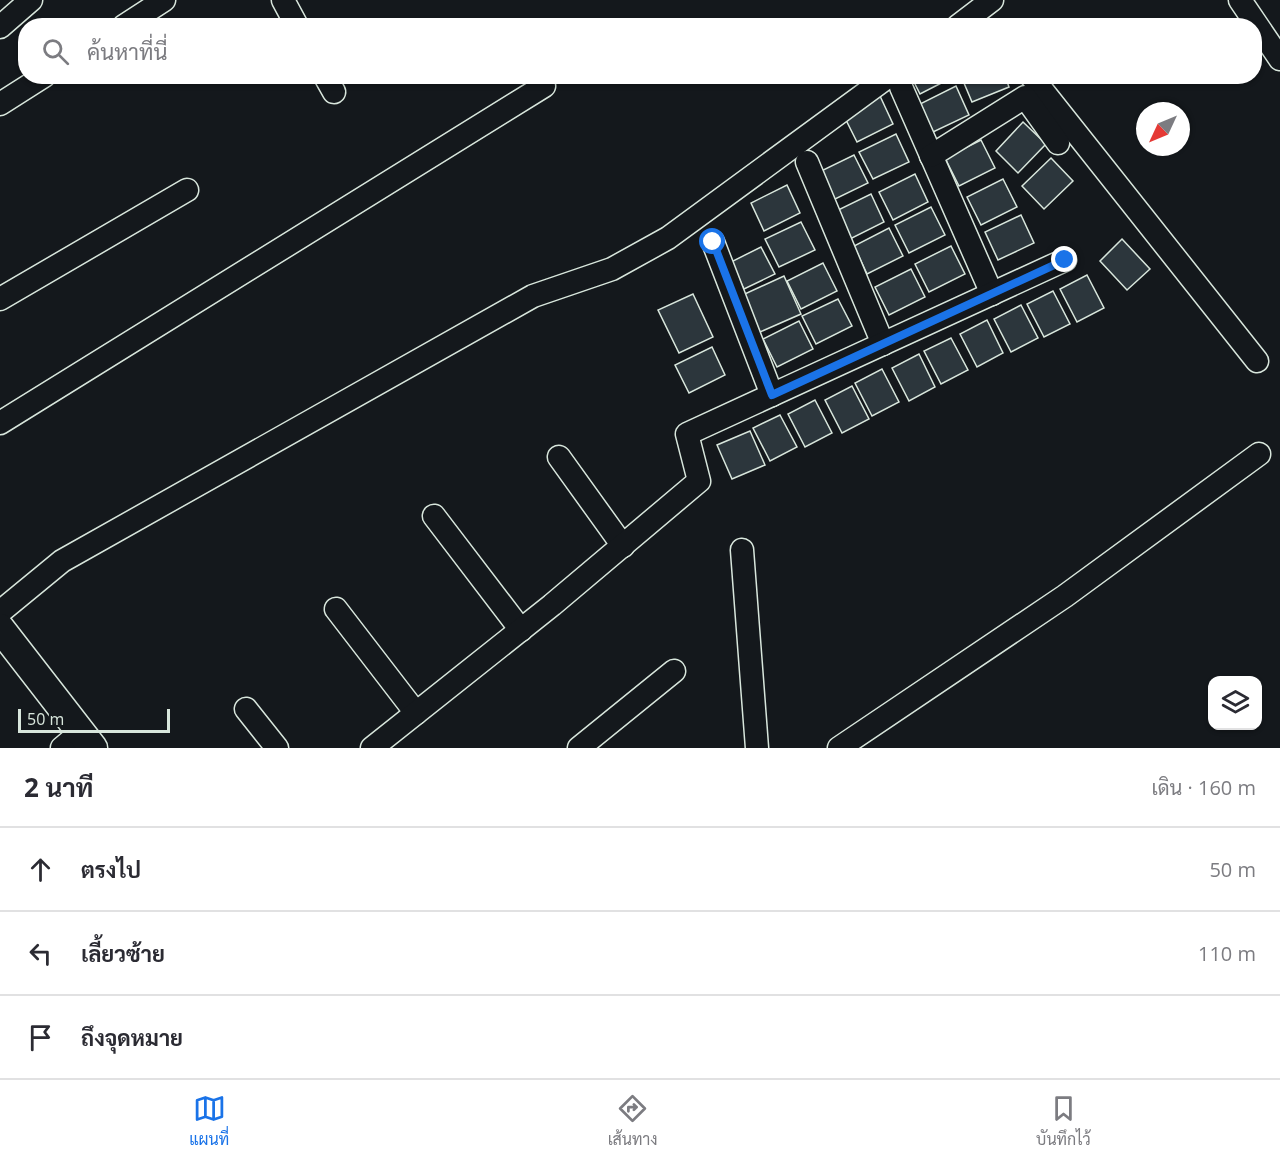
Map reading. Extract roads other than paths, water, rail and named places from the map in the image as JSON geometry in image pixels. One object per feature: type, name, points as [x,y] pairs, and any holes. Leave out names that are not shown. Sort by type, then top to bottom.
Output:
[{"type":"main road","points":[[0,628],[79,743]]},
{"type":"street","points":[[0,27],[31,0]]},
{"type":"street","points":[[136,18],[164,0]]},
{"type":"street","points":[[283,0],[293,18]]},
{"type":"street","points":[[1240,0],[1252,18]]},
{"type":"street","points":[[1262,32],[1280,58]]},
{"type":"street","points":[[0,104],[31,84]]},
{"type":"street","points":[[0,612],[62,561],[534,296],[612,269],[668,238],[892,84]]},
{"type":"street","points":[[896,84],[931,156],[992,294]]},
{"type":"street","points":[[1037,84],[1257,361]]},
{"type":"street","points":[[0,423],[544,86]]},
{"type":"street","points":[[931,156],[1025,97],[1058,143]]},
{"type":"street","points":[[807,162],[883,344]]},
{"type":"street","points":[[0,299],[187,190]]},
{"type":"street","points":[[713,242],[772,395]]},
{"type":"street","points":[[372,748],[521,630],[699,481],[687,434],[1065,260]]},
{"type":"street","points":[[839,748],[1065,596],[1259,454]]},
{"type":"street","points":[[559,457],[623,546]]},
{"type":"street","points":[[434,516],[521,630]]},
{"type":"street","points":[[742,550],[757,748]]},
{"type":"street","points":[[336,609],[416,713]]},
{"type":"street","points":[[579,748],[674,671]]},
{"type":"street","points":[[246,709],[277,748]]}]
